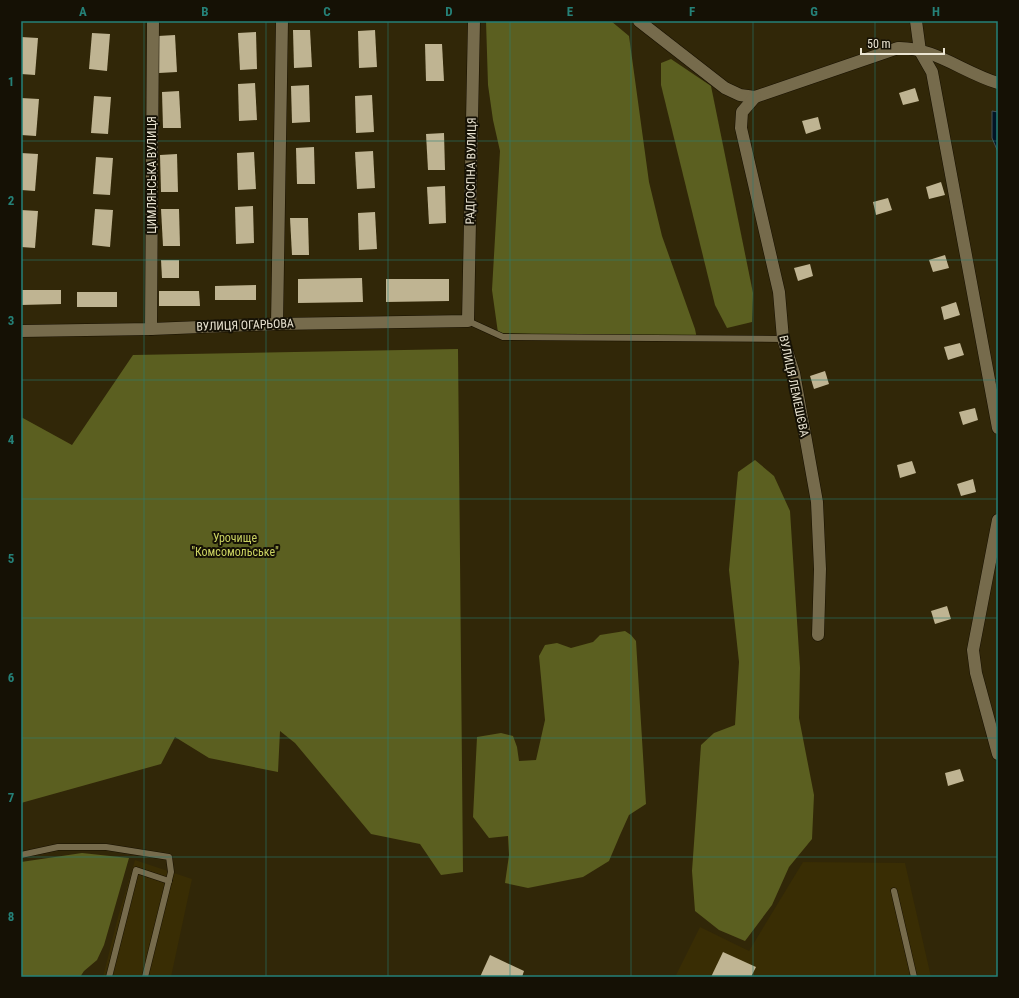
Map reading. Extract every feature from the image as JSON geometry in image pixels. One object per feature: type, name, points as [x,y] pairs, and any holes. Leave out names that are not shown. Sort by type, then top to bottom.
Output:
[{"type":"street","name":"ЦИМЛЯНСЬКА ВУЛИЦЯ","points":[[151,329],[153,21]]},
{"type":"street","points":[[277,324],[282,21]]},
{"type":"street","name":"РАДГОСПНА ВУЛИЦЯ","points":[[468,321],[474,21]]},
{"type":"street","points":[[639,21],[725,88],[740,95],[756,97],[898,48],[910,48],[931,53],[977,75],[998,83]]},
{"type":"street","points":[[916,21],[920,51],[932,72],[998,428]]},
{"type":"street","name":"ВУЛИЦЯ ЛЕМЕШЄВА","points":[[756,97],[742,112],[741,128],[779,292],[783,339],[794,374],[816,502],[820,569],[818,635]]},
{"type":"street","name":"ВУЛИЦЯ ОГАРЬОВА","points":[[21,331],[151,329],[277,324],[468,321]]},
{"type":"street","points":[[998,520],[996,542],[973,650],[976,673],[998,754]]},
{"type":"lane","points":[[468,321],[504,337],[783,339]]},
{"type":"lane","points":[[21,855],[58,847],[106,847],[169,857],[171,872],[146,977]]},
{"type":"lane","points":[[109,977],[136,870],[168,881]]},
{"type":"lane","points":[[894,891],[914,977]]},
{"type":"shaded area","points":[[135,860],[192,879],[171,977],[103,977],[118,917]]},
{"type":"shaded area","points":[[803,862],[905,863],[931,977],[675,977],[700,927],[749,951]]},
{"type":"green space","points":[[486,21],[611,21],[629,36],[649,182],[662,236],[695,329],[697,339],[498,333],[492,290],[500,151],[493,120],[488,85]]},
{"type":"green space","points":[[671,59],[711,86],[753,293],[752,322],[727,328],[715,305],[661,85],[661,63]]},
{"type":"green space","name":"Урочище \"Комсомольське\"","points":[[458,349],[463,872],[441,875],[420,844],[371,834],[295,743],[280,731],[278,772],[209,758],[175,737],[161,764],[21,803],[21,417],[72,445],[133,355]]},
{"type":"green space","points":[[755,460],[774,476],[790,511],[800,668],[799,718],[814,795],[812,839],[789,867],[772,905],[745,941],[719,930],[695,911],[692,871],[701,745],[714,733],[735,725],[739,662],[729,570],[738,472]]},
{"type":"green space","points":[[625,631],[636,641],[646,804],[629,815],[609,861],[583,877],[528,888],[505,883],[509,855],[508,836],[489,838],[473,817],[477,737],[501,733],[513,736],[517,747],[519,761],[536,760],[545,720],[539,656],[545,645],[557,643],[571,648],[593,642],[600,635]]},
{"type":"green space","points":[[82,853],[129,858],[104,945],[97,960],[84,971],[80,977],[21,977],[21,862]]},
{"type":"water","points":[[992,111],[998,112],[998,152],[992,138]]},
{"type":"building","points":[[293,30],[310,30],[312,67],[294,68]]},
{"type":"building","points":[[375,30],[377,67],[359,68],[358,31]]},
{"type":"building","points":[[256,32],[257,69],[240,70],[238,33]]},
{"type":"building","points":[[92,33],[110,34],[107,71],[89,69]]},
{"type":"building","points":[[175,35],[177,72],[159,73],[158,36]]},
{"type":"building","points":[[21,37],[38,38],[35,75],[21,74]]},
{"type":"building","points":[[425,44],[442,44],[444,81],[426,81]]},
{"type":"building","points":[[255,83],[257,120],[239,121],[238,84]]},
{"type":"building","points":[[309,85],[310,122],[292,123],[291,86]]},
{"type":"building","points":[[915,88],[919,101],[903,105],[899,93]]},
{"type":"building","points":[[179,91],[181,128],[163,128],[162,92]]},
{"type":"building","points":[[372,95],[374,132],[356,133],[355,96]]},
{"type":"building","points":[[94,96],[111,97],[108,134],[91,133]]},
{"type":"building","points":[[21,98],[39,99],[36,136],[21,135]]},
{"type":"building","points":[[818,117],[821,129],[806,134],[802,121]]},
{"type":"building","points":[[444,133],[445,170],[428,170],[426,134]]},
{"type":"building","points":[[314,147],[315,184],[297,184],[296,148]]},
{"type":"building","points":[[373,151],[375,188],[357,189],[355,152]]},
{"type":"building","points":[[254,152],[256,189],[238,190],[237,153]]},
{"type":"building","points":[[21,153],[38,154],[35,191],[21,190]]},
{"type":"building","points":[[177,154],[178,192],[161,192],[160,155]]},
{"type":"building","points":[[96,157],[113,158],[110,195],[93,194]]},
{"type":"building","points":[[941,182],[945,195],[929,199],[926,187]]},
{"type":"building","points":[[445,186],[446,223],[429,224],[427,187]]},
{"type":"building","points":[[888,198],[892,210],[876,215],[873,202]]},
{"type":"building","points":[[253,206],[254,243],[236,244],[235,207]]},
{"type":"building","points":[[95,209],[113,210],[110,247],[92,245]]},
{"type":"building","points":[[161,209],[179,209],[180,246],[163,246]]},
{"type":"building","points":[[21,210],[38,211],[35,248],[21,247]]},
{"type":"building","points":[[375,212],[377,249],[359,250],[358,213]]},
{"type":"building","points":[[290,218],[308,218],[309,255],[292,255]]},
{"type":"building","points":[[945,255],[949,268],[933,272],[929,260]]},
{"type":"building","points":[[161,260],[179,260],[179,278],[162,278]]},
{"type":"building","points":[[810,264],[813,276],[798,281],[794,268]]},
{"type":"building","points":[[362,278],[363,302],[298,303],[298,279]]},
{"type":"building","points":[[386,279],[449,279],[449,301],[386,302]]},
{"type":"building","points":[[256,285],[256,300],[215,300],[215,286]]},
{"type":"building","points":[[21,290],[61,290],[61,304],[21,305]]},
{"type":"building","points":[[159,291],[199,291],[200,306],[159,306]]},
{"type":"building","points":[[77,292],[117,292],[117,307],[77,307]]},
{"type":"building","points":[[956,302],[960,315],[944,320],[941,307]]},
{"type":"building","points":[[960,343],[964,355],[948,360],[944,347]]},
{"type":"building","points":[[825,371],[829,384],[814,389],[810,376]]},
{"type":"building","points":[[975,408],[978,420],[963,425],[959,412]]},
{"type":"building","points":[[912,461],[916,473],[900,478],[897,465]]},
{"type":"building","points":[[973,479],[976,492],[961,496],[957,484]]},
{"type":"building","points":[[947,606],[951,619],[935,624],[931,611]]},
{"type":"building","points":[[960,769],[964,781],[948,786],[945,773]]},
{"type":"building","points":[[723,952],[756,967],[751,977],[711,977]]},
{"type":"building","points":[[490,955],[524,971],[522,977],[480,977]]}]
